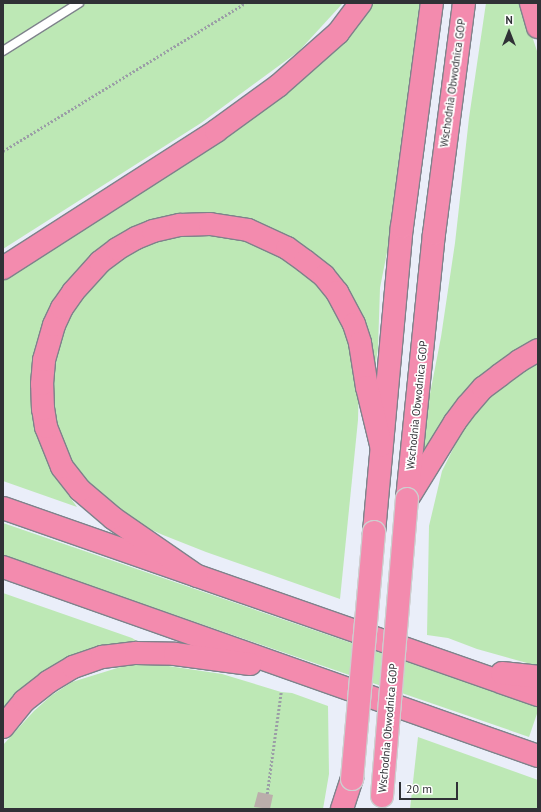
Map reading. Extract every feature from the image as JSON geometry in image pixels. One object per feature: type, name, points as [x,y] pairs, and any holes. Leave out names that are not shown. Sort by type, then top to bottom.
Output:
[{"type":"highway","points":[[3,268],[216,131],[272,90],[303,65],[338,32],[361,3]]},
{"type":"highway","points":[[350,809],[402,227],[432,3]]},
{"type":"highway","name":"Wschodnia Obwodnica GOP","points":[[381,803],[407,499],[434,234],[464,3]]},
{"type":"highway","points":[[531,3],[538,27]]},
{"type":"highway","points":[[198,576],[113,518],[80,490],[62,467],[46,427],[43,409],[42,384],[44,360],[54,325],[62,308],[73,292],[100,262],[117,249],[136,238],[153,231],[180,225],[210,224],[248,230],[287,248],[306,260],[324,276],[337,292],[354,324],[360,343],[367,387],[382,445]]},
{"type":"highway","points":[[407,499],[455,422],[468,405],[483,388],[519,361],[538,350]]},
{"type":"highway","points":[[3,508],[538,695]]},
{"type":"highway","points":[[3,567],[538,756]]},
{"type":"highway","points":[[3,726],[24,701],[48,682],[73,667],[102,657],[136,653],[175,654],[299,671]]},
{"type":"highway","points":[[458,667],[538,678]]},
{"type":"highway","points":[[342,809],[352,779]]},
{"type":"lane","points":[[3,51],[79,3]]},
{"type":"path","points":[[3,151],[245,3]]},
{"type":"path","points":[[266,794],[281,692]]},
{"type":"green space","points":[[3,3],[343,3],[299,51],[201,123],[3,249]]},
{"type":"green space","points":[[370,3],[424,3],[400,186],[380,288],[378,348],[374,375],[349,297],[325,262],[307,250],[203,216],[81,269],[59,292],[44,319],[35,347],[32,374],[40,436],[47,459],[62,486],[77,507],[3,481],[3,276],[134,193]]},
{"type":"green space","points":[[486,3],[521,3],[538,54],[538,342],[532,344],[419,481],[423,430],[441,337],[455,243],[469,118]]},
{"type":"green space","points":[[184,232],[244,235],[321,279],[345,321],[359,382],[358,420],[340,599],[206,552],[121,516],[68,463],[47,409],[58,323],[124,251]]},
{"type":"green space","points":[[538,363],[538,666],[477,649],[448,638],[427,635],[429,526],[442,471],[463,429],[487,400],[516,377]]},
{"type":"green space","points":[[3,523],[538,707],[529,737],[3,556]]},
{"type":"green space","points":[[3,593],[137,641],[38,676],[3,708]]},
{"type":"green space","points":[[155,664],[222,674],[281,692],[292,693],[328,706],[329,774],[323,809],[3,809],[3,745],[34,711],[52,695],[72,682],[127,665]]},
{"type":"green space","points":[[418,737],[538,780],[538,809],[410,809]]},
{"type":"building","points":[[258,792],[273,795],[270,809],[254,807]]}]
